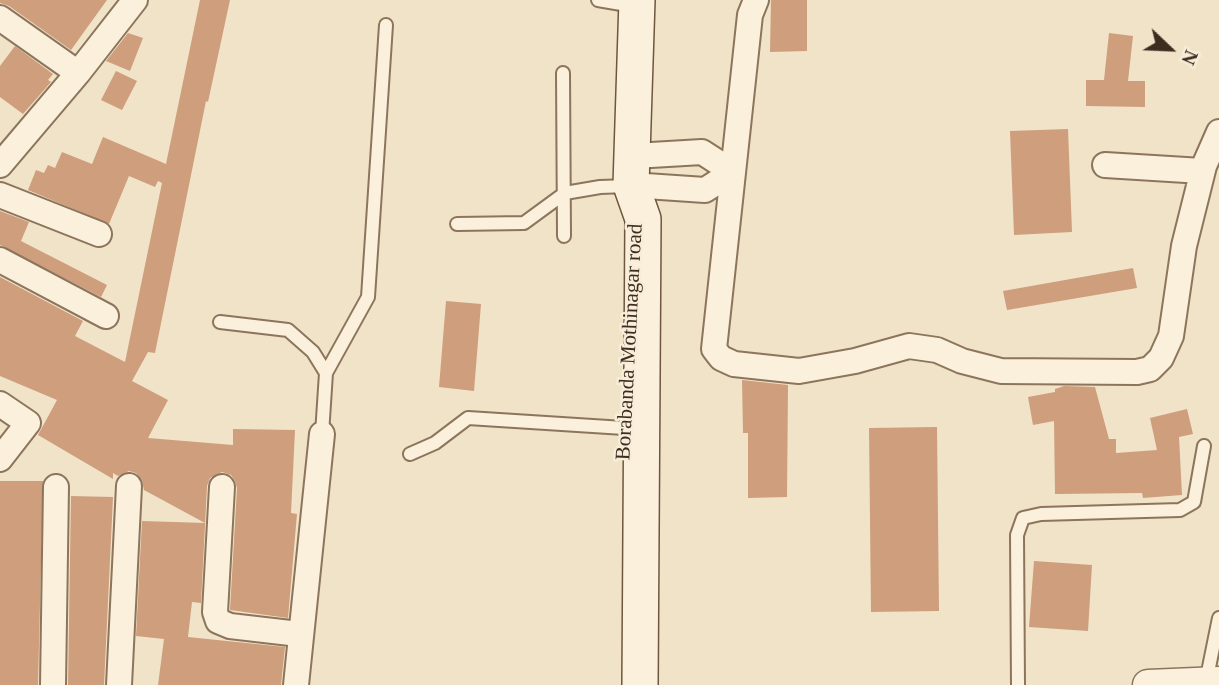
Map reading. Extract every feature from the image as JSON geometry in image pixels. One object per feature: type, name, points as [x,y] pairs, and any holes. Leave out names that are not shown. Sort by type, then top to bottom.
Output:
[{"type":"main road","name":"Borabanda Mothinagar road","points":[[616,685],[633,221],[637,3]]},
{"type":"main road","points":[[634,183],[643,219],[640,685]]},
{"type":"street","points":[[3,157],[78,73],[135,0]]},
{"type":"street","points":[[756,0],[750,15],[714,349],[721,358],[734,364],[799,371],[855,361],[909,346],[937,350],[962,361],[1001,371],[1137,372],[1150,369],[1161,358],[1171,336],[1184,246],[1202,171],[1219,132]]},
{"type":"street","points":[[0,18],[78,73]]},
{"type":"street","points":[[634,183],[702,152],[733,172]]},
{"type":"street","points":[[1105,165],[1202,171]]},
{"type":"street","points":[[634,183],[705,190],[733,172]]},
{"type":"street","points":[[0,195],[99,234]]},
{"type":"street","points":[[0,260],[106,316]]},
{"type":"street","points":[[0,404],[28,423],[0,459]]},
{"type":"street","points":[[296,685],[299,634],[322,434]]},
{"type":"street","points":[[119,685],[129,486]]},
{"type":"street","points":[[53,685],[56,487]]},
{"type":"street","points":[[222,487],[215,612],[218,621],[230,626],[299,634]]},
{"type":"street","points":[[1149,685],[1213,682]]},
{"type":"lane","points":[[598,0],[637,3]]},
{"type":"lane","points":[[322,434],[326,373],[368,298],[386,25]]},
{"type":"lane","points":[[563,74],[564,236]]},
{"type":"lane","points":[[457,224],[524,223],[565,194],[634,183]]},
{"type":"lane","points":[[220,322],[288,330],[313,352],[326,373]]},
{"type":"lane","points":[[410,454],[435,443],[468,418],[624,428]]},
{"type":"lane","points":[[1018,685],[1017,535],[1023,519],[1041,514],[1180,510],[1194,502],[1204,446]]},
{"type":"lane","points":[[1213,682],[1219,618]]},
{"type":"building","points":[[0,0],[107,0],[71,50],[9,6],[0,3]]},
{"type":"building","points":[[200,0],[230,0],[208,102],[206,101],[155,353],[148,352],[132,381],[168,400],[148,438],[233,445],[233,429],[295,430],[291,513],[297,514],[288,618],[230,610],[237,488],[231,475],[222,472],[210,478],[207,486],[201,603],[192,602],[188,637],[285,647],[281,685],[158,685],[164,639],[136,636],[142,521],[205,523],[144,490],[142,480],[136,473],[129,471],[118,476],[113,473],[113,479],[38,435],[57,400],[0,376],[0,277],[83,321],[75,336],[125,362],[162,183],[158,181],[155,187],[129,176],[109,224],[28,190],[36,170],[44,173],[48,165],[55,168],[62,152],[92,164],[103,137],[166,164]]},
{"type":"building","points":[[771,0],[807,0],[807,51],[770,52]]},
{"type":"building","points":[[128,33],[143,38],[130,71],[106,61]]},
{"type":"building","points":[[1109,33],[1133,36],[1128,81],[1145,81],[1145,107],[1086,106],[1086,80],[1104,80]]},
{"type":"building","points":[[15,46],[53,74],[48,80],[51,82],[23,114],[0,97],[0,66]]},
{"type":"building","points":[[116,71],[137,81],[122,110],[101,100]]},
{"type":"building","points":[[1068,129],[1072,232],[1014,235],[1010,131]]},
{"type":"building","points":[[0,211],[29,222],[21,241],[107,285],[101,297],[0,245]]},
{"type":"building","points":[[1133,268],[1137,288],[1007,310],[1003,291]]},
{"type":"building","points":[[446,301],[481,304],[474,391],[439,387]]},
{"type":"building","points":[[742,380],[788,385],[787,497],[748,498],[748,433],[743,433]]},
{"type":"building","points":[[1064,386],[1095,387],[1109,439],[1116,439],[1116,453],[1157,450],[1150,418],[1187,409],[1193,434],[1179,437],[1182,495],[1143,498],[1142,493],[1055,494],[1054,421],[1033,425],[1028,397],[1055,392],[1055,389]]},
{"type":"building","points":[[937,427],[939,611],[871,612],[869,428]]},
{"type":"building","points":[[0,481],[43,481],[38,685],[0,685]]},
{"type":"building","points":[[71,496],[113,497],[104,685],[68,685]]},
{"type":"building","points":[[1034,561],[1092,565],[1088,631],[1029,627]]}]
